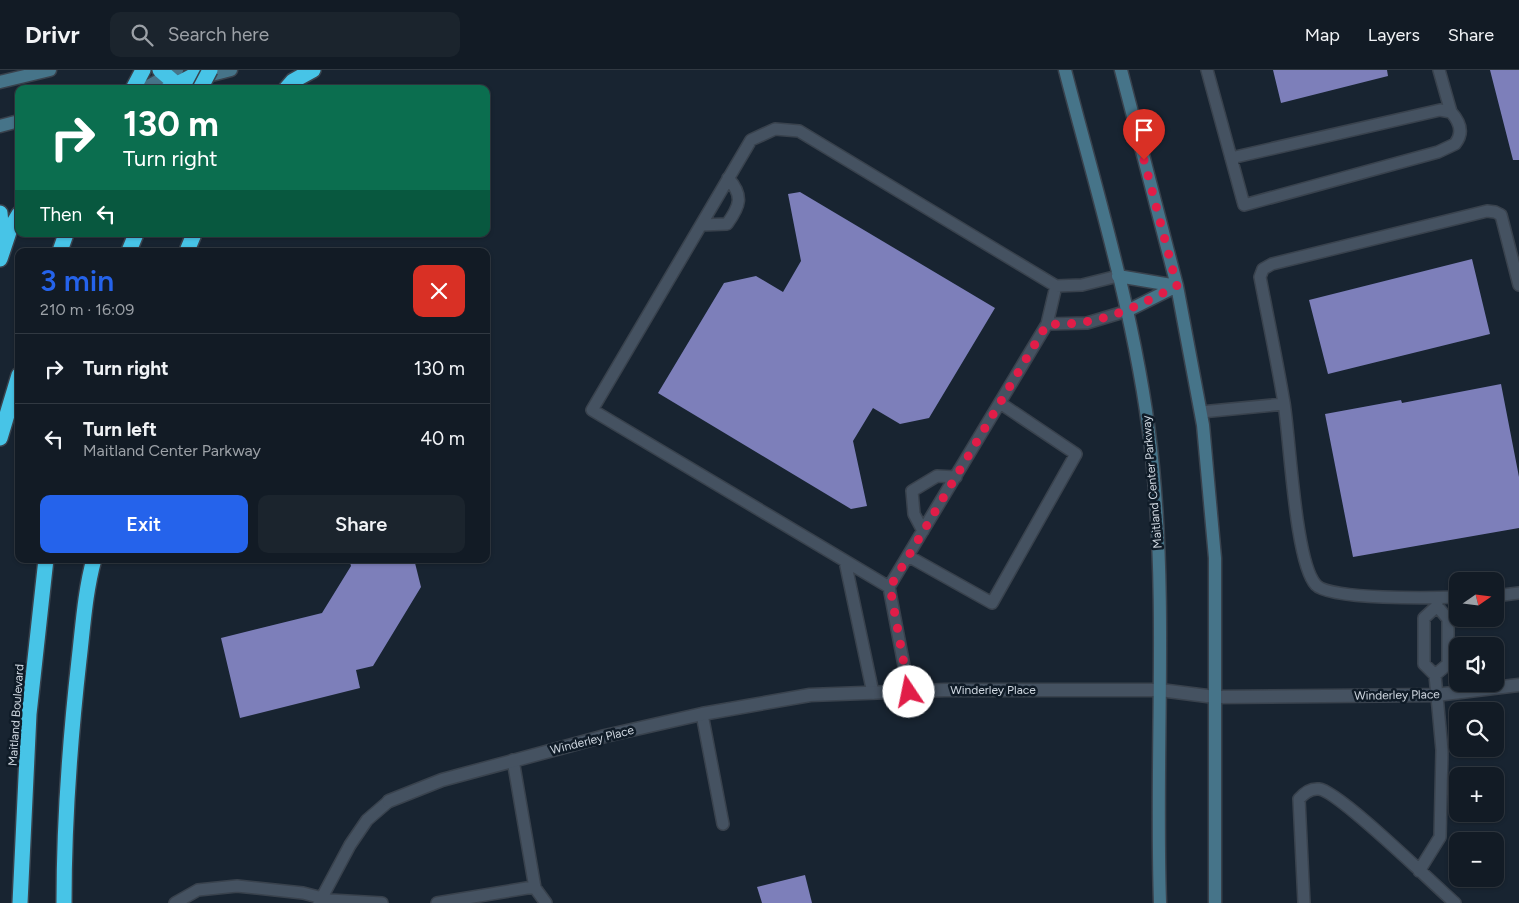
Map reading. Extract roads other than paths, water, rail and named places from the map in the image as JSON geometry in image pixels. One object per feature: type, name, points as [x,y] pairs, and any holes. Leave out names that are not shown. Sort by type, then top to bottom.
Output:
[{"type":"highway","points":[[135,85],[143,70]]},
{"type":"highway","points":[[172,79],[204,70]]},
{"type":"highway","points":[[202,85],[210,70]]},
{"type":"highway","points":[[290,85],[313,70]]},
{"type":"highway","points":[[0,213],[1,255]]},
{"type":"highway","points":[[1,255],[15,221]]},
{"type":"highway","points":[[0,438],[15,388]]},
{"type":"highway","name":"Maitland Boulevard","points":[[20,903],[29,714],[46,563]]},
{"type":"highway","points":[[64,903],[69,777],[76,684],[89,579],[93,563]]},
{"type":"street","points":[[0,78],[12,70]]},
{"type":"street","points":[[0,82],[50,70]]},
{"type":"street","points":[[155,85],[172,79],[231,70]]},
{"type":"street","name":"Maitland Center Parkway","points":[[1065,70],[1127,311],[1147,421],[1154,474],[1159,567],[1160,903]]},
{"type":"street","points":[[1121,70],[1177,286],[1201,412],[1214,558],[1215,903]]},
{"type":"street","points":[[161,85],[172,79]]},
{"type":"street","points":[[0,126],[15,122]]},
{"type":"street","points":[[1118,276],[1177,286]]},
{"type":"street","points":[[1127,311],[1177,286]]},
{"type":"street","name":"Winderley Place","points":[[390,802],[442,780],[513,760],[702,714],[810,695],[909,692],[1160,690],[1215,697],[1436,695],[1519,685]]},
{"type":"lane","points":[[1207,70],[1244,205],[1438,152],[1455,144],[1459,139],[1460,125],[1451,112],[1439,70]]},
{"type":"lane","points":[[1231,158],[1423,112],[1440,110],[1451,112]]},
{"type":"lane","points":[[890,587],[592,410],[750,140],[775,129],[799,130],[1056,286],[1082,285],[1118,276]]},
{"type":"lane","points":[[701,225],[727,224],[739,207],[737,188],[728,178]]},
{"type":"lane","points":[[1449,599],[1437,601],[1357,596],[1326,590],[1316,585],[1302,557],[1284,404],[1260,277],[1263,270],[1272,264],[1487,211],[1501,215],[1519,285]]},
{"type":"lane","points":[[909,692],[890,587],[1047,324],[1056,286]]},
{"type":"lane","points":[[1047,324],[1087,323],[1127,311]]},
{"type":"lane","points":[[908,556],[992,603],[1076,454],[1000,402]]},
{"type":"lane","points":[[1201,412],[1284,404]]},
{"type":"lane","points":[[923,532],[914,514],[912,491],[937,476],[956,476]]},
{"type":"lane","points":[[845,561],[873,693]]},
{"type":"lane","points":[[1504,595],[1519,593]]},
{"type":"lane","points":[[1419,871],[1440,837],[1442,750],[1436,695],[1436,675],[1448,664],[1448,619],[1437,601]]},
{"type":"lane","points":[[1436,675],[1424,664],[1424,618],[1437,601]]},
{"type":"lane","points":[[702,714],[723,824]]},
{"type":"lane","points":[[513,760],[535,888],[546,903]]},
{"type":"lane","points":[[1304,903],[1299,798],[1305,791],[1319,789],[1332,794],[1455,903]]},
{"type":"lane","points":[[320,900],[350,845],[367,820],[390,802]]},
{"type":"lane","points":[[175,903],[198,890],[237,886],[320,900],[382,903]]},
{"type":"lane","points":[[437,903],[535,888]]}]
